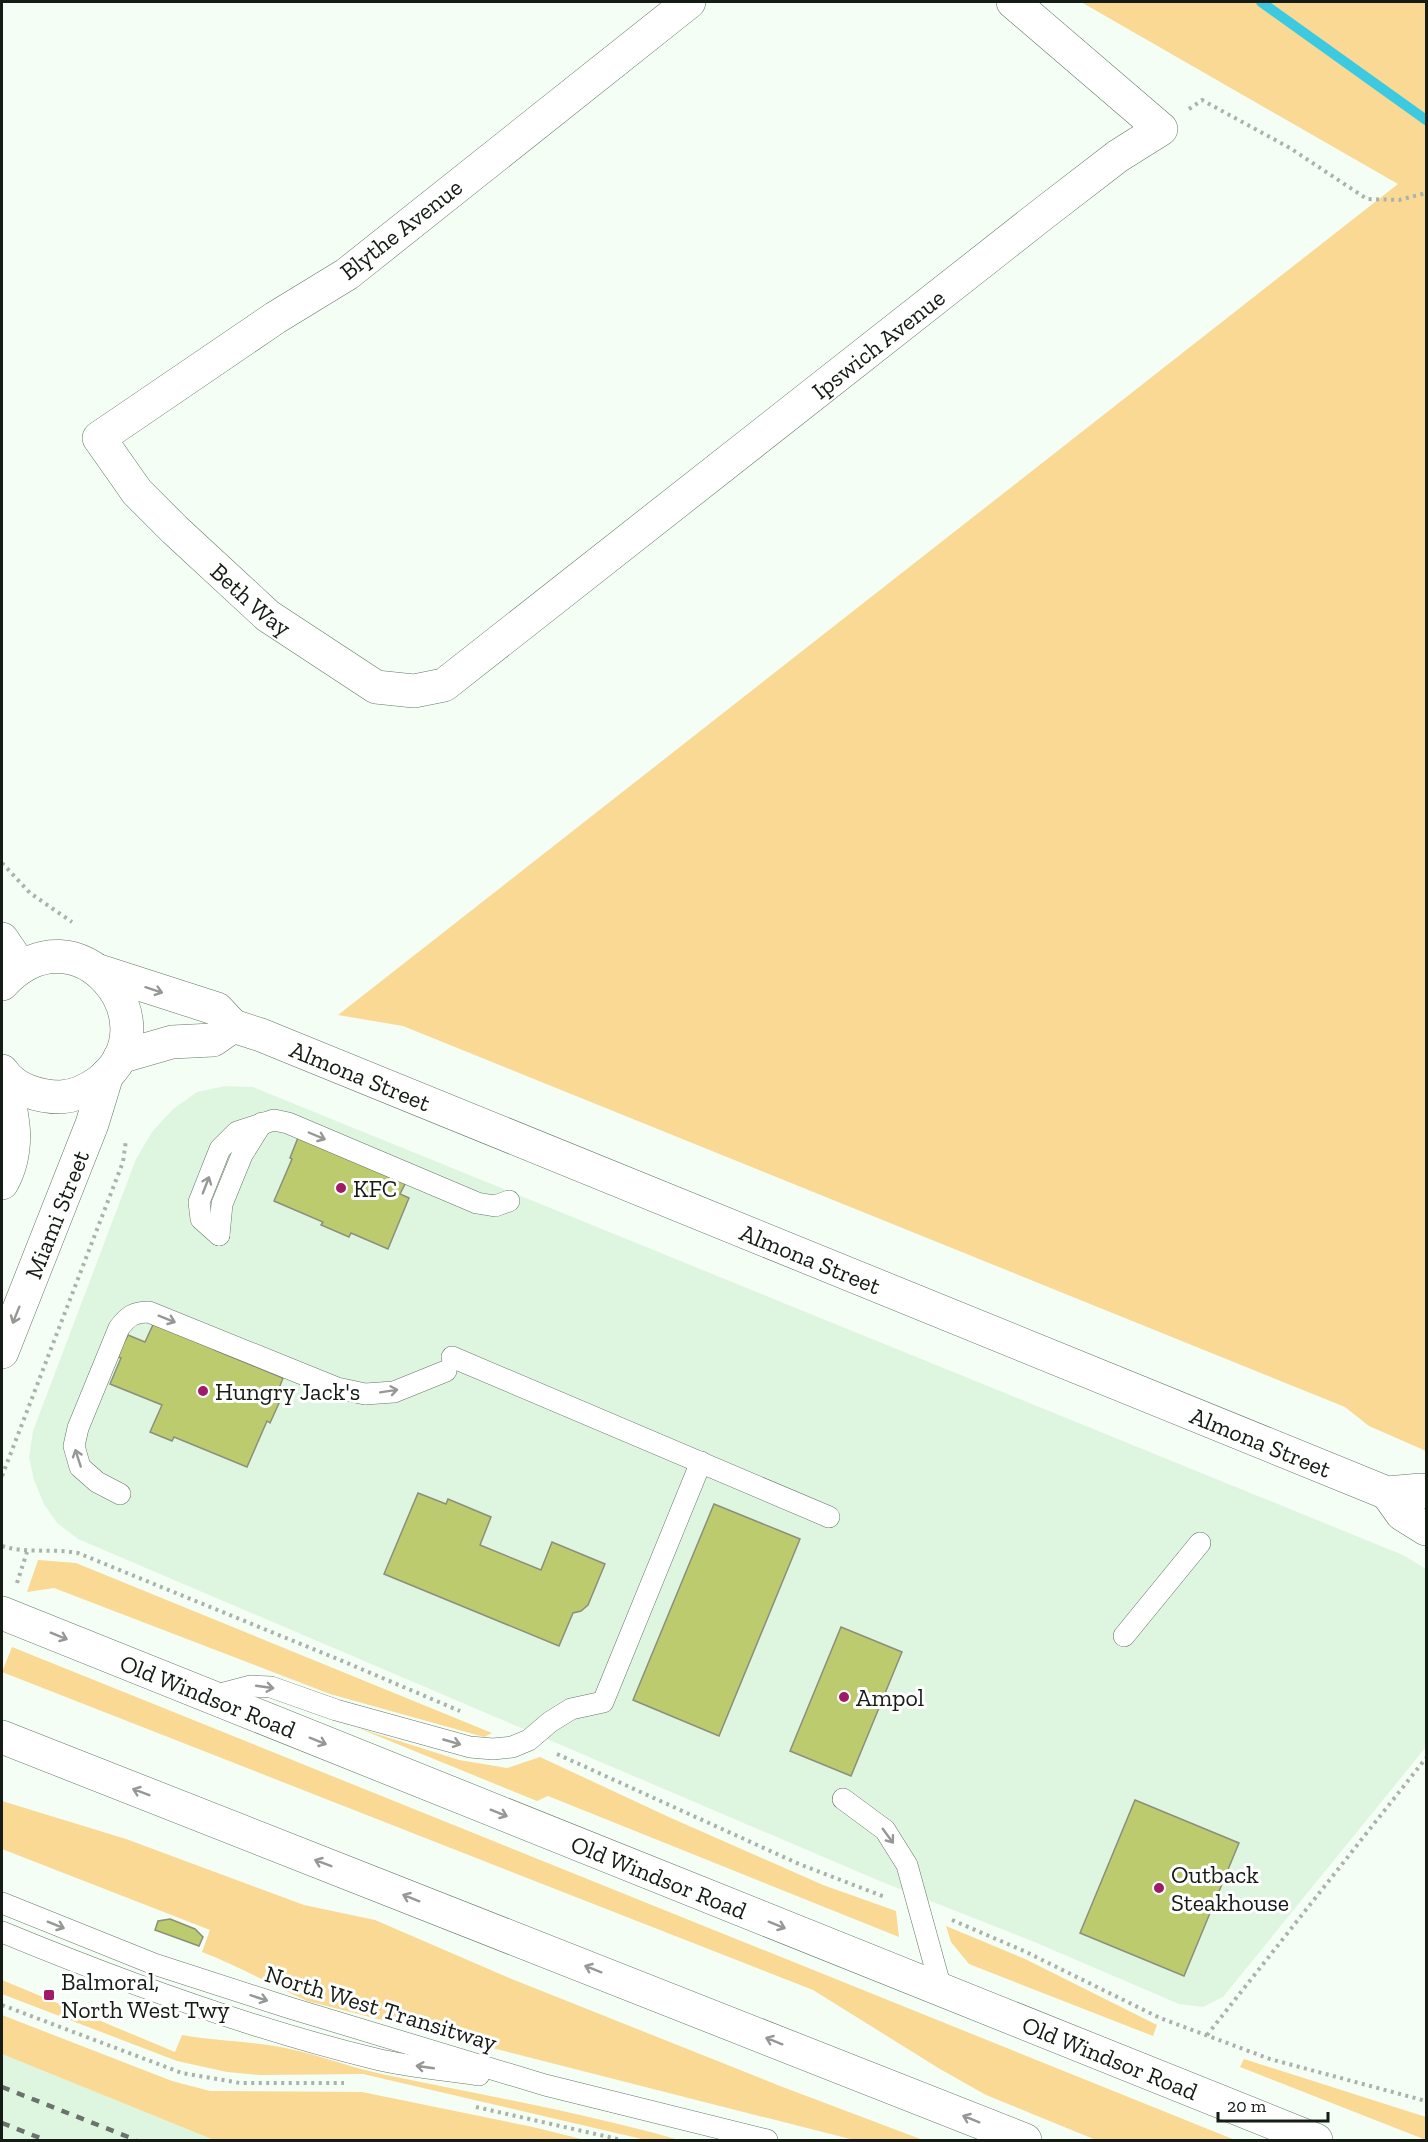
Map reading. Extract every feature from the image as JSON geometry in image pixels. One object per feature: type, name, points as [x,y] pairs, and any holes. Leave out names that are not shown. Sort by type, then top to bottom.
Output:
[{"type":"main road","name":"Blythe Avenue","points":[[99,438],[275,318],[347,274],[689,2]]},
{"type":"main road","points":[[1013,2],[1161,129]]},
{"type":"main road","name":"Ipswich Avenue","points":[[444,685],[1044,213],[1118,156],[1161,129]]},
{"type":"main road","name":"Beth Way","points":[[99,438],[137,492],[268,616],[376,687],[414,691],[444,685]]},
{"type":"main road","points":[[2,939],[11,975]]},
{"type":"main road","name":"Almona Street","points":[[11,975],[40,959],[61,957],[81,961],[99,971],[217,1009],[233,1026],[261,1035],[1387,1493],[1421,1490],[1426,1492]]},
{"type":"main road","name":"Miami Street","points":[[2,1352],[126,1032],[124,1008],[114,986],[99,971]]},
{"type":"main road","points":[[2,1072],[23,1089],[46,1097],[69,1096],[90,1089],[114,1066],[172,1042],[213,1040],[233,1026]]},
{"type":"main road","points":[[2,1072],[11,1109],[14,1148],[2,1183]]},
{"type":"main road","name":"Almona Street","points":[[1387,1493],[1402,1514],[1426,1528]]},
{"type":"main road","name":"Old Windsor Road","points":[[8,1601],[208,1697],[1316,2140]]},
{"type":"main road","points":[[2,1737],[1025,2140]]},
{"type":"lane","points":[[219,1235],[201,1219],[199,1202],[220,1149],[237,1132],[274,1120],[288,1123],[477,1203],[495,1206],[509,1201]]},
{"type":"lane","points":[[120,1494],[97,1482],[80,1467],[74,1446],[78,1428],[119,1328],[128,1316],[137,1312],[149,1312],[337,1388],[364,1394],[394,1392],[449,1364],[701,1462],[829,1517]]},
{"type":"lane","points":[[208,1697],[251,1686],[271,1688],[336,1710],[470,1747],[493,1749],[512,1747],[529,1740],[550,1722],[571,1709],[603,1702],[701,1462]]},
{"type":"lane","points":[[1124,1636],[1200,1543]]},
{"type":"lane","points":[[843,1798],[885,1830],[907,1866],[942,1992]]},
{"type":"lane","name":"North West Transitway","points":[[2,1903],[185,1975],[545,2085],[767,2140]]},
{"type":"lane","name":"North West Transitway","points":[[2,1932],[102,1974],[181,2001],[356,2054],[405,2064],[545,2085]]},
{"type":"path","points":[[1161,129],[1202,100],[1290,148],[1367,199],[1399,200],[1426,193]]},
{"type":"path","points":[[2,1476],[123,1162],[126,1138]]},
{"type":"path","points":[[2,1546],[27,1552],[60,1550],[78,1553],[461,1712]]},
{"type":"path","points":[[8,1601],[27,1552]]},
{"type":"path","points":[[529,1740],[799,1864],[945,1917],[1024,1951],[1160,2018],[1270,2059],[1426,2101]]},
{"type":"path","points":[[1207,2035],[1426,1758]]},
{"type":"path","points":[[2,2005],[182,2073],[240,2083],[347,2083]]},
{"type":"path","points":[[472,2106],[622,2140]]},
{"type":"shaded area","points":[[1081,2],[1426,2],[1426,1451],[1369,1426],[1345,1407],[403,1026],[338,1015],[1398,184]]},
{"type":"shaded area","points":[[226,1086],[253,1087],[1403,1555],[1426,1569],[1426,1747],[1223,1997],[1203,2007],[1179,2004],[1032,1941],[882,1882],[78,1539],[57,1523],[44,1504],[34,1480],[29,1457],[33,1431],[136,1159],[152,1132],[173,1109],[197,1092]]},
{"type":"shaded area","points":[[38,1560],[76,1563],[492,1733],[484,1737],[330,1694],[54,1588],[27,1592]]},
{"type":"shaded area","points":[[12,1647],[1235,2140],[1096,2140],[986,2095],[813,1990],[2,1672]]},
{"type":"shaded area","points":[[358,1728],[459,1760],[507,1768],[540,1757],[823,1885],[896,1911],[899,1937],[548,1796],[537,1801]]},
{"type":"shaded area","points":[[2,1801],[126,1839],[304,1905],[375,1920],[507,1977],[780,2086],[923,2140],[854,2140],[307,2001],[202,1952],[210,1930],[2,1849]]},
{"type":"shaded area","points":[[946,1926],[1025,1959],[1157,2025],[1153,2036],[969,1964],[951,1942]]},
{"type":"shaded area","points":[[2,1980],[175,2052],[182,2035],[283,2047],[371,2072],[570,2113],[679,2140],[646,2140],[363,2074],[260,2075],[227,2072],[177,2061],[2,1994]]},
{"type":"shaded area","points":[[2,2015],[172,2081],[210,2091],[362,2092],[585,2140],[214,2140],[2,2054]]},
{"type":"shaded area","points":[[2,2054],[214,2140],[2,2140]]},
{"type":"shaded area","points":[[1244,2059],[1426,2117],[1426,2140],[1240,2067]]},
{"type":"building","name":"KFC","points":[[301,1130],[406,1182],[400,1194],[409,1198],[388,1249],[351,1233],[349,1237],[321,1225],[323,1222],[274,1201],[292,1159],[290,1158]]},
{"type":"building","name":"Hungry Jack's","points":[[157,1316],[215,1350],[283,1378],[275,1399],[280,1401],[270,1423],[267,1421],[247,1467],[174,1437],[172,1441],[150,1432],[162,1405],[110,1384],[121,1358],[112,1355],[120,1337],[126,1339],[128,1335],[145,1342]]},
{"type":"building","points":[[418,1493],[446,1504],[448,1499],[491,1517],[480,1545],[541,1570],[552,1542],[605,1564],[588,1605],[581,1611],[573,1613],[559,1646],[384,1574]]},
{"type":"building","points":[[714,1504],[800,1539],[719,1736],[633,1700]]},
{"type":"building","points":[[841,1627],[902,1652],[851,1776],[790,1751]]},
{"type":"building","name":"Outback Steakhouse","points":[[1135,1800],[1239,1843],[1184,1976],[1080,1933]]},
{"type":"building","points":[[170,1919],[195,1929],[203,1937],[199,1946],[155,1930],[158,1921]]},
{"type":"waterway","points":[[1261,2],[1426,120]]},
{"type":"railway","points":[[2,2087],[136,2140]]},
{"type":"railway","points":[[2,2123],[45,2140]]},
{"type":"place","name":"KFC","points":[[341,1188]]},
{"type":"place","name":"Hungry Jack's","points":[[203,1391]]},
{"type":"place","name":"Ampol","points":[[844,1697]]},
{"type":"place","name":"Outback Steakhouse","points":[[1159,1888]]},
{"type":"place","name":"Balmoral, North West Twy","points":[[49,1995]]}]
